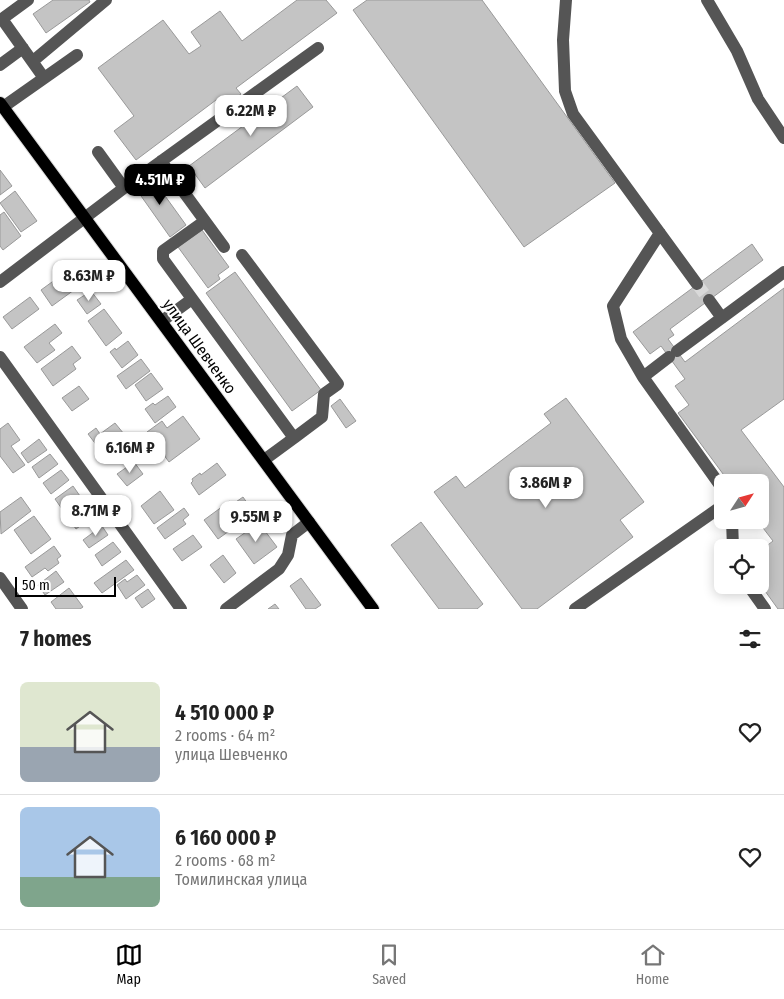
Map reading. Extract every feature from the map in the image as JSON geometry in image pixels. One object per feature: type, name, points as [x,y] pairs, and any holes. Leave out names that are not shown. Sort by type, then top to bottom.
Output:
[{"type":"main road","name":"улица Шевченко","points":[[2,105],[373,609]]},
{"type":"street","points":[[28,0],[1,18],[44,78]]},
{"type":"street","points":[[566,0],[564,40],[565,91],[573,114],[697,284]]},
{"type":"street","points":[[707,0],[737,51],[758,99],[784,138]]},
{"type":"street","points":[[33,61],[102,1]]},
{"type":"street","points":[[0,65],[23,48]]},
{"type":"street","points":[[0,282],[124,188],[318,48]]},
{"type":"street","points":[[2,105],[77,55]]},
{"type":"street","points":[[98,152],[124,188]]},
{"type":"street","points":[[161,161],[224,247]]},
{"type":"street","points":[[205,221],[163,251],[163,259],[294,438]]},
{"type":"street","points":[[660,233],[613,306],[621,339],[643,377],[714,477]]},
{"type":"street","points":[[242,255],[338,384],[324,394],[322,417],[264,460]]},
{"type":"street","points":[[643,377],[784,272]]},
{"type":"street","points":[[162,321],[192,299]]},
{"type":"street","points":[[708,300],[722,318]]},
{"type":"street","points":[[0,357],[182,609]]},
{"type":"street","points":[[575,609],[714,512]]},
{"type":"street","points":[[226,609],[278,569],[288,555],[292,536],[309,522]]},
{"type":"street","points":[[0,578],[22,609]]},
{"type":"street","points":[[754,594],[765,609]]},
{"type":"building","points":[[53,0],[89,0],[90,2],[46,33],[33,14]]},
{"type":"building","points":[[297,0],[326,0],[337,13],[236,88],[241,94],[223,108],[216,100],[136,160],[114,131],[134,116],[98,68],[163,20],[189,54],[201,46],[191,32],[220,11],[242,41]]},
{"type":"building","points":[[367,0],[482,0],[615,183],[524,247],[353,10]]},
{"type":"building","points":[[297,86],[313,107],[205,188],[189,166]]},
{"type":"building","points":[[0,170],[12,186],[0,195]]},
{"type":"building","points":[[150,175],[186,225],[170,237],[134,186]]},
{"type":"building","points":[[15,191],[37,221],[21,232],[0,203]]},
{"type":"building","points":[[4,212],[21,236],[3,250],[0,246],[0,215]]},
{"type":"building","points":[[202,230],[229,267],[218,275],[220,279],[208,288],[178,247]]},
{"type":"building","points":[[752,244],[763,260],[670,329],[674,335],[668,339],[685,362],[784,288],[784,399],[741,430],[784,487],[784,609],[778,609],[767,594],[769,594],[769,544],[773,541],[764,529],[769,529],[769,474],[723,474],[678,413],[689,405],[675,386],[685,379],[661,346],[650,354],[633,332]]},
{"type":"building","points":[[74,266],[85,282],[52,306],[41,290]]},
{"type":"building","points":[[235,272],[321,390],[292,411],[206,293]]},
{"type":"building","points":[[91,291],[101,304],[87,314],[77,300]]},
{"type":"building","points":[[30,297],[39,309],[12,329],[3,317]]},
{"type":"building","points":[[104,309],[122,333],[106,346],[88,321]]},
{"type":"building","points":[[55,324],[62,333],[49,343],[55,350],[37,363],[24,347]]},
{"type":"building","points":[[128,341],[138,355],[122,368],[110,352]]},
{"type":"building","points":[[72,346],[81,358],[73,364],[76,369],[53,386],[41,369]]},
{"type":"building","points":[[141,359],[150,371],[126,389],[117,376]]},
{"type":"building","points":[[151,373],[163,389],[146,401],[135,385]]},
{"type":"building","points":[[79,386],[89,399],[72,411],[62,398]]},
{"type":"building","points":[[168,396],[176,407],[155,423],[145,409]]},
{"type":"building","points":[[566,398],[644,502],[620,520],[633,537],[537,609],[522,609],[434,492],[456,476],[465,488],[551,423],[544,414]]},
{"type":"building","points":[[340,399],[356,421],[346,428],[331,406]]},
{"type":"building","points":[[183,416],[200,439],[169,462],[147,432],[162,421],[167,428]]},
{"type":"building","points":[[8,423],[20,440],[11,446],[25,465],[13,473],[0,456],[0,429]]},
{"type":"building","points":[[115,423],[124,434],[101,451],[88,434],[96,428],[100,434]]},
{"type":"building","points":[[39,439],[47,450],[28,463],[21,453]]},
{"type":"building","points":[[50,454],[58,464],[39,478],[32,467]]},
{"type":"building","points":[[134,462],[143,474],[127,486],[117,474]]},
{"type":"building","points":[[217,463],[226,475],[199,495],[191,483],[192,479]]},
{"type":"building","points":[[61,470],[69,480],[51,494],[43,483]]},
{"type":"building","points":[[73,486],[80,496],[62,509],[55,499]]},
{"type":"building","points":[[160,491],[174,510],[154,524],[141,506]]},
{"type":"building","points":[[21,497],[31,511],[1,534],[0,512]]},
{"type":"building","points":[[243,497],[254,513],[218,539],[204,520],[230,501],[233,504]]},
{"type":"building","points":[[85,503],[94,516],[76,529],[67,516],[71,513],[69,511],[77,505],[79,507]]},
{"type":"building","points":[[184,508],[189,515],[183,520],[186,524],[165,539],[157,528]]},
{"type":"building","points":[[34,516],[51,539],[31,554],[14,530]]},
{"type":"building","points":[[421,522],[483,604],[477,609],[439,609],[391,545]]},
{"type":"building","points":[[259,523],[277,547],[254,564],[236,539]]},
{"type":"building","points":[[102,526],[108,535],[89,548],[83,540]]},
{"type":"building","points":[[193,535],[202,547],[182,561],[173,549]]},
{"type":"building","points":[[113,542],[121,552],[102,566],[95,555]]},
{"type":"building","points":[[54,546],[61,556],[57,559],[59,563],[48,571],[45,568],[32,577],[25,567]]},
{"type":"building","points":[[223,555],[236,573],[224,583],[210,565]]},
{"type":"building","points":[[126,560],[134,570],[102,593],[94,583]]},
{"type":"building","points":[[56,571],[64,582],[45,595],[38,585]]},
{"type":"building","points":[[137,575],[145,585],[126,599],[117,585],[125,579],[127,582]]},
{"type":"building","points":[[301,578],[321,605],[315,609],[306,609],[290,586]]},
{"type":"building","points":[[69,588],[83,607],[80,609],[56,609],[51,602]]},
{"type":"building","points":[[148,589],[155,599],[142,608],[135,598]]},
{"type":"building","points":[[275,604],[279,609],[268,609]]},
{"type":"tunnel","points":[[697,284],[709,300]]}]
